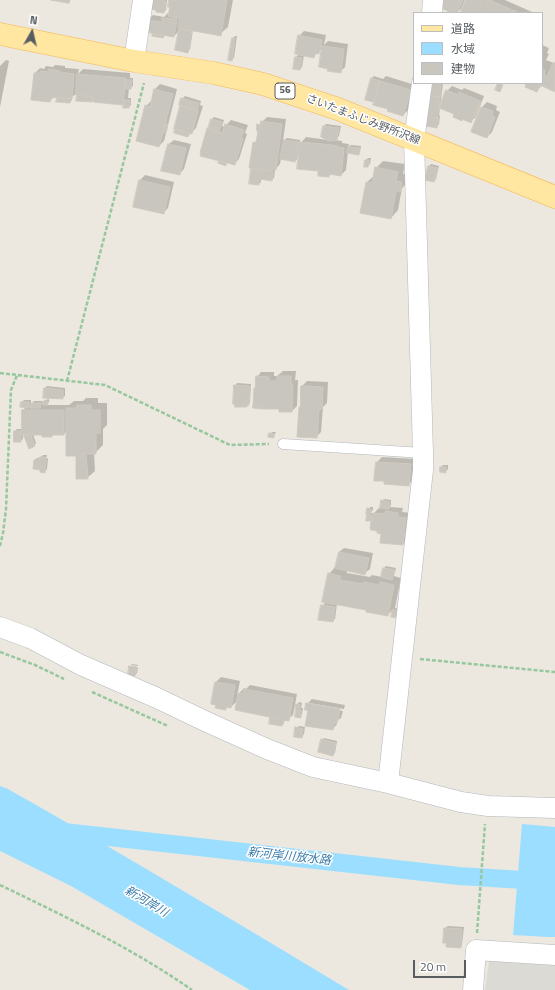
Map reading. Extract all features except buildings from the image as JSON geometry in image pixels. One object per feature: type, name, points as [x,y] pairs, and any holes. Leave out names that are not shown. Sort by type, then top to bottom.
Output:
[{"type":"main road","name":"さいたまふじみ野所沢線","points":[[0,34],[142,62],[214,73],[263,84],[338,109],[555,197]]},
{"type":"street","points":[[142,62],[143,0]]},
{"type":"street","points":[[432,12],[434,0]]},
{"type":"street","points":[[388,783],[423,470],[414,140],[422,84]]},
{"type":"street","points":[[0,627],[30,638],[81,665],[157,698],[267,749],[313,767],[388,783],[468,803],[488,806],[555,808]]},
{"type":"street","points":[[473,990],[476,950],[555,955]]},
{"type":"lane","points":[[283,444],[423,453]]},
{"type":"path","points":[[67,381],[142,62]]},
{"type":"path","points":[[0,373],[105,385],[230,445],[283,444]]},
{"type":"path","points":[[0,546],[6,509],[11,390],[17,375]]},
{"type":"path","points":[[402,657],[555,672]]},
{"type":"path","points":[[477,935],[485,824]]},
{"type":"path","points":[[0,886],[64,916],[112,941],[175,978],[192,990]]},
{"type":"shaded area","points":[[489,961],[555,965],[555,990],[485,990]]},
{"type":"water","name":"新河岸川","points":[[0,786],[8,789],[137,863],[349,990],[250,990],[71,886],[0,851]]},
{"type":"water","points":[[522,824],[555,827],[555,937],[513,935]]},
{"type":"waterway","name":"新河岸川放水路","points":[[64,832],[459,876],[555,882]]}]
